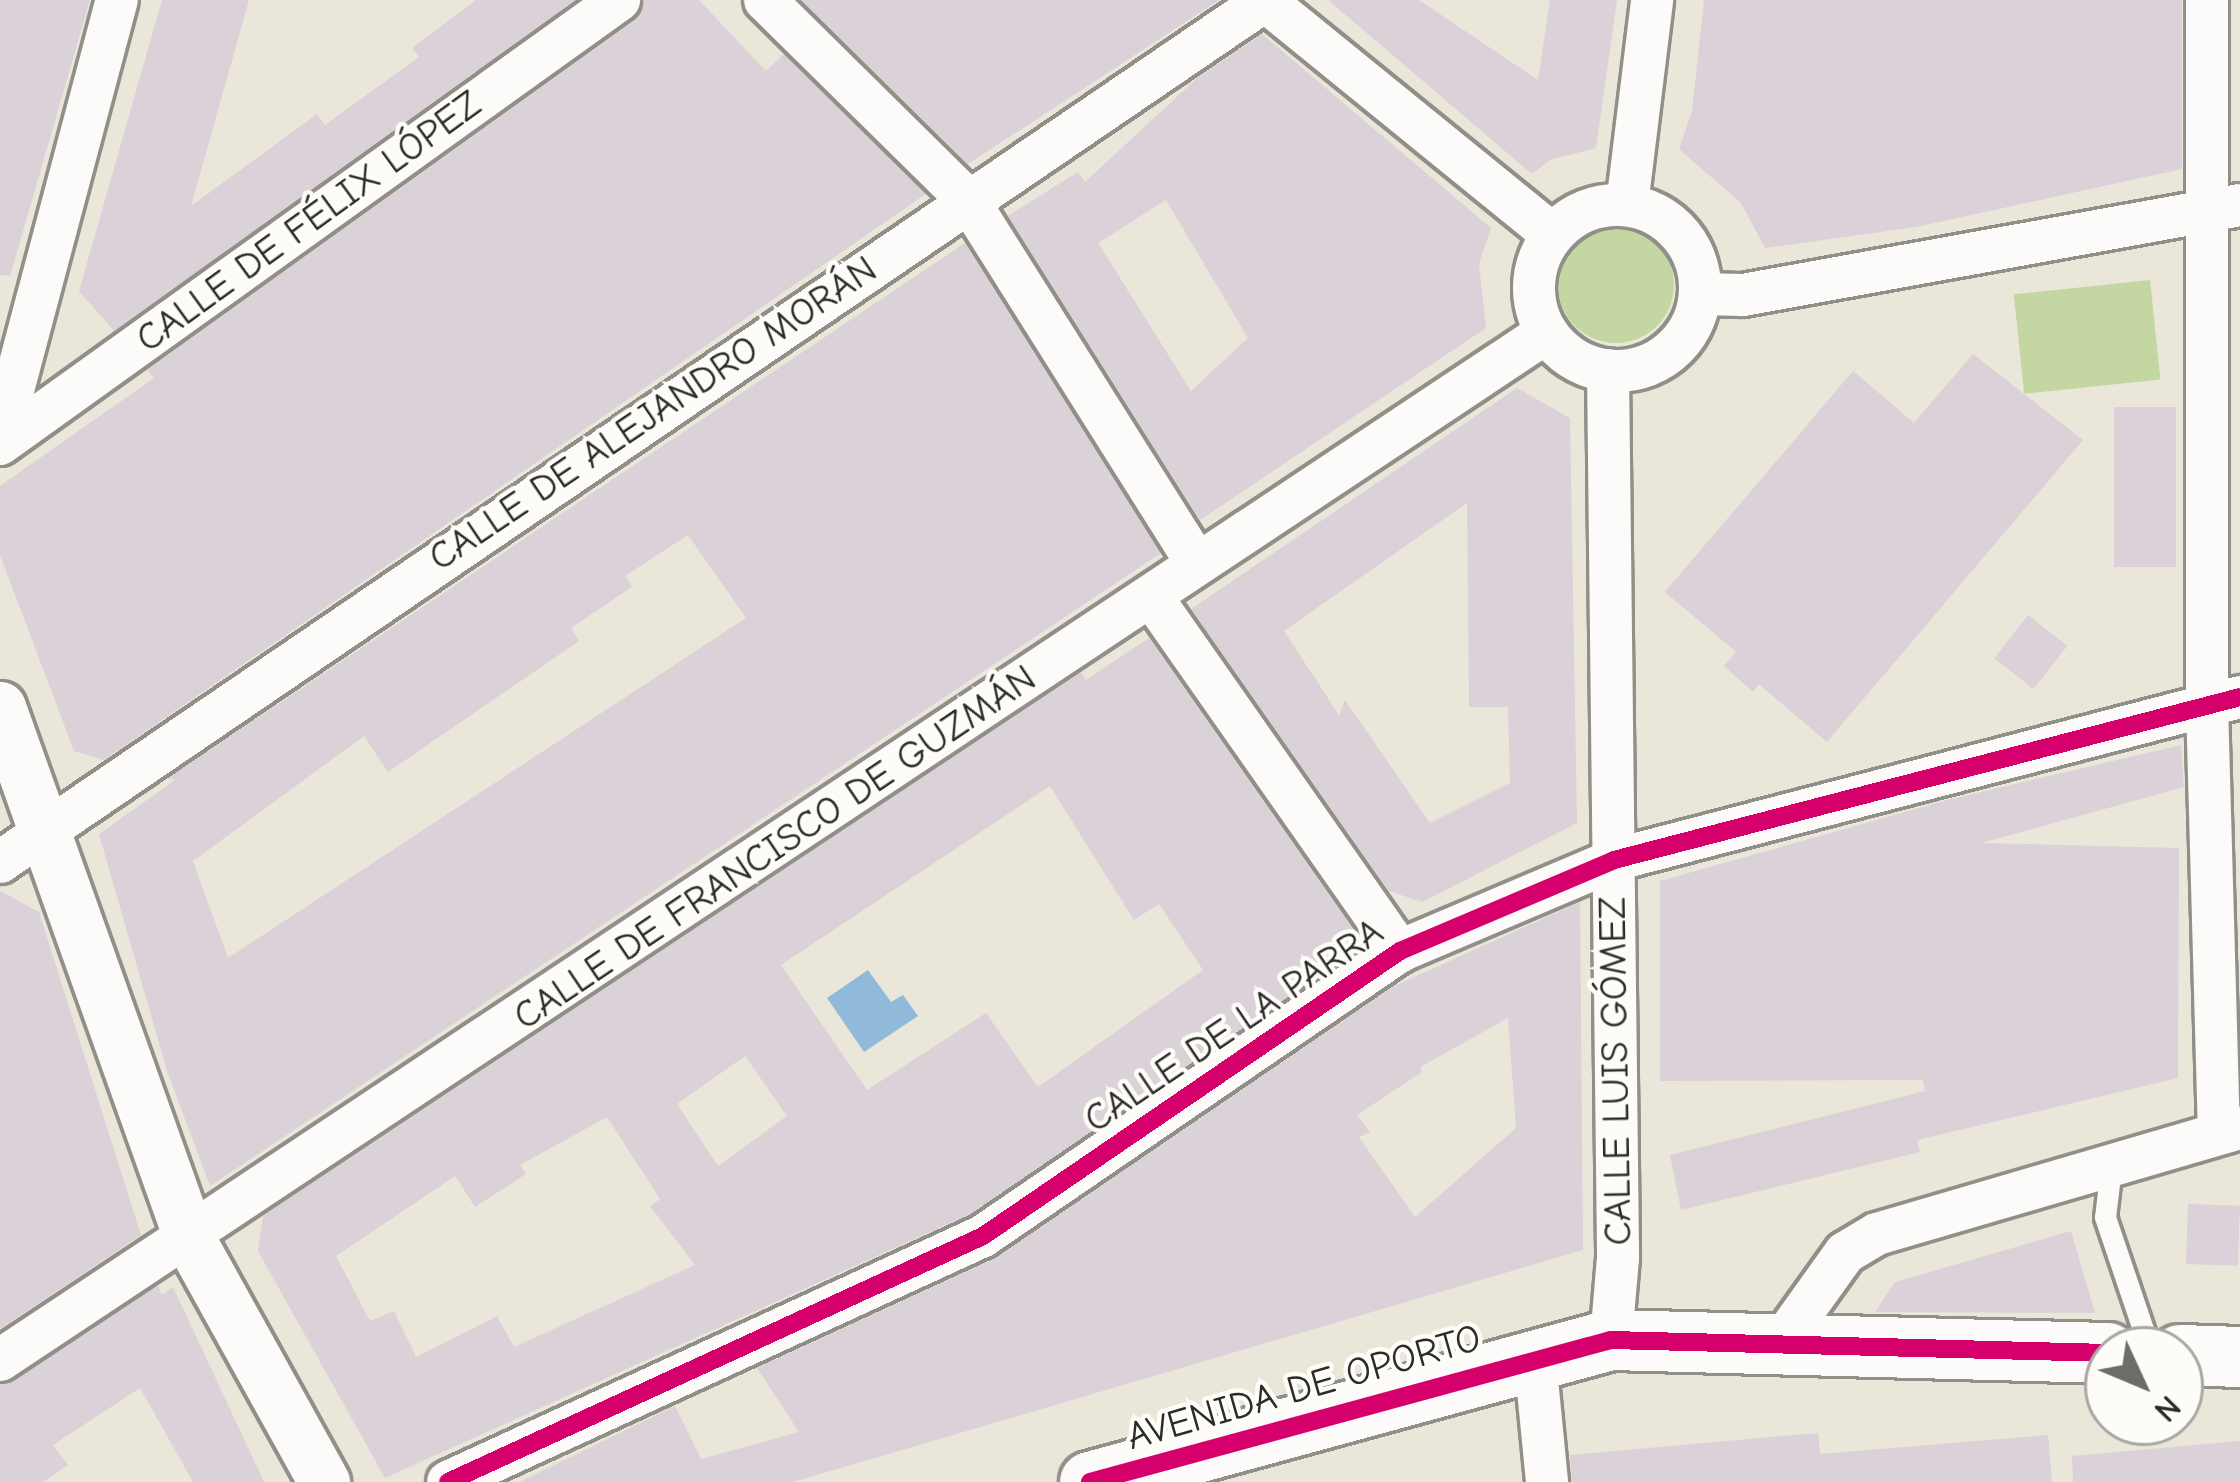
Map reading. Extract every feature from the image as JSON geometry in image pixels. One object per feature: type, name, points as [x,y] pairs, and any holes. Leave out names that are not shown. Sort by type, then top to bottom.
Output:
[{"type":"main road","name":"AVENIDA DE OPORTO","points":[[1090,1482],[1611,1340],[2084,1352]]},
{"type":"main road","points":[[2204,1356],[2240,1358]]},
{"type":"street","points":[[0,442],[117,0]]},
{"type":"street","name":"CALLE DE FÉLIX LÓPEZ","points":[[0,442],[619,0]]},
{"type":"street","points":[[765,0],[968,200],[1197,563]]},
{"type":"street","points":[[1265,0],[1552,235]]},
{"type":"street","name":"CALLE DE ALEJANDRO MORÁN","points":[[0,862],[1265,0]]},
{"type":"street","points":[[1627,205],[1652,0]]},
{"type":"street","points":[[1781,1341],[1845,1253],[1877,1234],[2230,1129],[2223,208],[2206,0]]},
{"type":"street","points":[[1627,205],[1659,217],[1687,243],[1701,294],[1668,353],[1608,370],[1570,357],[1547,332],[1534,290],[1552,235],[1584,212],[1627,205]]},
{"type":"street","points":[[1701,294],[1743,295],[2223,208]]},
{"type":"street","name":"CALLE DE FRANCISCO DE GUZMÁN","points":[[0,1360],[190,1240],[1547,332]]},
{"type":"street","name":"CALLE LUIS GÓMEZ","points":[[1608,370],[1618,1258],[1611,1340]]},
{"type":"street","points":[[1151,596],[1400,951]]},
{"type":"street","name":"CALLE DE LA PARRA","points":[[448,1482],[983,1236],[1400,951],[1614,860],[2224,701]]},
{"type":"street","points":[[0,707],[190,1240],[324,1482]]},
{"type":"street","points":[[1535,1359],[1547,1482]]},
{"type":"lane","points":[[2110,1167],[2105,1217],[2142,1326]]},
{"type":"green space","points":[[1616,227],[1638,232],[1657,244],[1669,263],[1674,285],[1669,307],[1657,326],[1638,338],[1616,343],[1594,338],[1575,326],[1563,307],[1558,285],[1563,263],[1575,244],[1594,232]]},
{"type":"green space","points":[[2150,280],[2160,379],[2024,394],[2014,294]]},
{"type":"water","points":[[868,970],[891,1002],[903,995],[918,1016],[864,1052],[827,998]]},
{"type":"building","points":[[0,0],[90,0],[10,276],[0,275]]},
{"type":"building","points":[[162,0],[249,0],[191,206],[317,114],[325,125],[419,57],[412,48],[476,0],[575,0],[114,331],[79,291]]},
{"type":"building","points":[[644,0],[699,0],[766,71],[784,54],[926,194],[104,760],[74,751],[0,555],[0,486],[154,378],[147,370],[634,21]]},
{"type":"building","points":[[801,0],[1219,0],[968,164]]},
{"type":"building","points":[[1328,0],[1419,0],[1538,80],[1550,0],[1617,0],[1596,148],[1550,160],[1532,174]]},
{"type":"building","points":[[1704,0],[2182,0],[2182,169],[1916,227],[1765,248],[1741,203],[1679,149],[1692,111]]},
{"type":"building","points":[[1262,34],[1491,228],[1479,264],[1486,328],[1200,520],[1008,216],[1078,172],[1085,182],[1196,79]],"holes":[[[1166,200],[1248,338],[1191,391],[1098,243]]]},
{"type":"building","points":[[965,243],[1161,553],[210,1186],[167,1071],[99,834],[175,780],[168,778]],"holes":[[[688,535],[746,618],[228,958],[193,861],[364,736],[388,772],[579,641],[571,628],[632,587],[625,576]]]},
{"type":"building","points":[[1973,354],[2083,440],[1827,742],[1759,684],[1753,692],[1724,666],[1736,652],[1665,592],[1853,371],[1914,423]]},
{"type":"building","points":[[1517,388],[1570,418],[1577,823],[1422,902],[1389,891],[1191,609]],"holes":[[[1467,503],[1469,707],[1508,707],[1510,783],[1430,823],[1345,700],[1339,715],[1284,631]]]},
{"type":"building","points":[[2114,407],[2176,407],[2176,567],[2114,567]]},
{"type":"building","points":[[2028,615],[2067,646],[2034,689],[1994,658]]},
{"type":"building","points":[[1149,638],[1364,945],[970,1214],[385,1478],[258,1251],[263,1216],[1081,672],[1086,680]],"holes":[[[1050,786],[1134,920],[1159,904],[1203,970],[1038,1087],[986,1013],[867,1090],[781,965]],[[745,1056],[787,1116],[718,1166],[677,1104]],[[607,1117],[660,1199],[650,1206],[695,1265],[514,1347],[497,1316],[416,1357],[394,1311],[370,1321],[336,1256],[455,1176],[475,1207],[526,1174],[520,1165]]]},
{"type":"building","points":[[2181,745],[2184,787],[1981,843],[2179,848],[2178,1078],[1917,1140],[1920,1152],[1681,1210],[1670,1155],[1925,1091],[1923,1080],[1660,1081],[1660,881],[1947,800]]},
{"type":"building","points":[[0,891],[39,912],[141,1235],[0,1329]]},
{"type":"building","points":[[1580,902],[1583,1250],[793,1482],[519,1482],[675,1406],[701,1459],[799,1432],[757,1368],[994,1259],[1394,986]],"holes":[[[1508,1018],[1516,1128],[1415,1217],[1359,1137],[1370,1132],[1357,1115],[1422,1072],[1420,1067]]]},
{"type":"building","points":[[2188,1204],[2240,1206],[2238,1266],[2186,1264]]},
{"type":"building","points":[[2071,1231],[2095,1313],[1875,1312],[1895,1282]]},
{"type":"building","points":[[158,1285],[162,1295],[173,1287],[264,1482],[193,1482],[140,1388],[53,1445],[68,1465],[43,1482],[0,1482],[0,1385]]},
{"type":"building","points":[[1818,1433],[1820,1454],[2048,1435],[2052,1482],[1572,1482],[1570,1455]]},
{"type":"building","points":[[2240,1441],[2240,1482],[2073,1482],[2072,1456]]},
{"type":"cycle path","points":[[448,1482],[983,1236],[1400,951],[1614,860],[2240,697]]},
{"type":"cycle path","points":[[1090,1482],[1611,1340],[2084,1352]]}]
